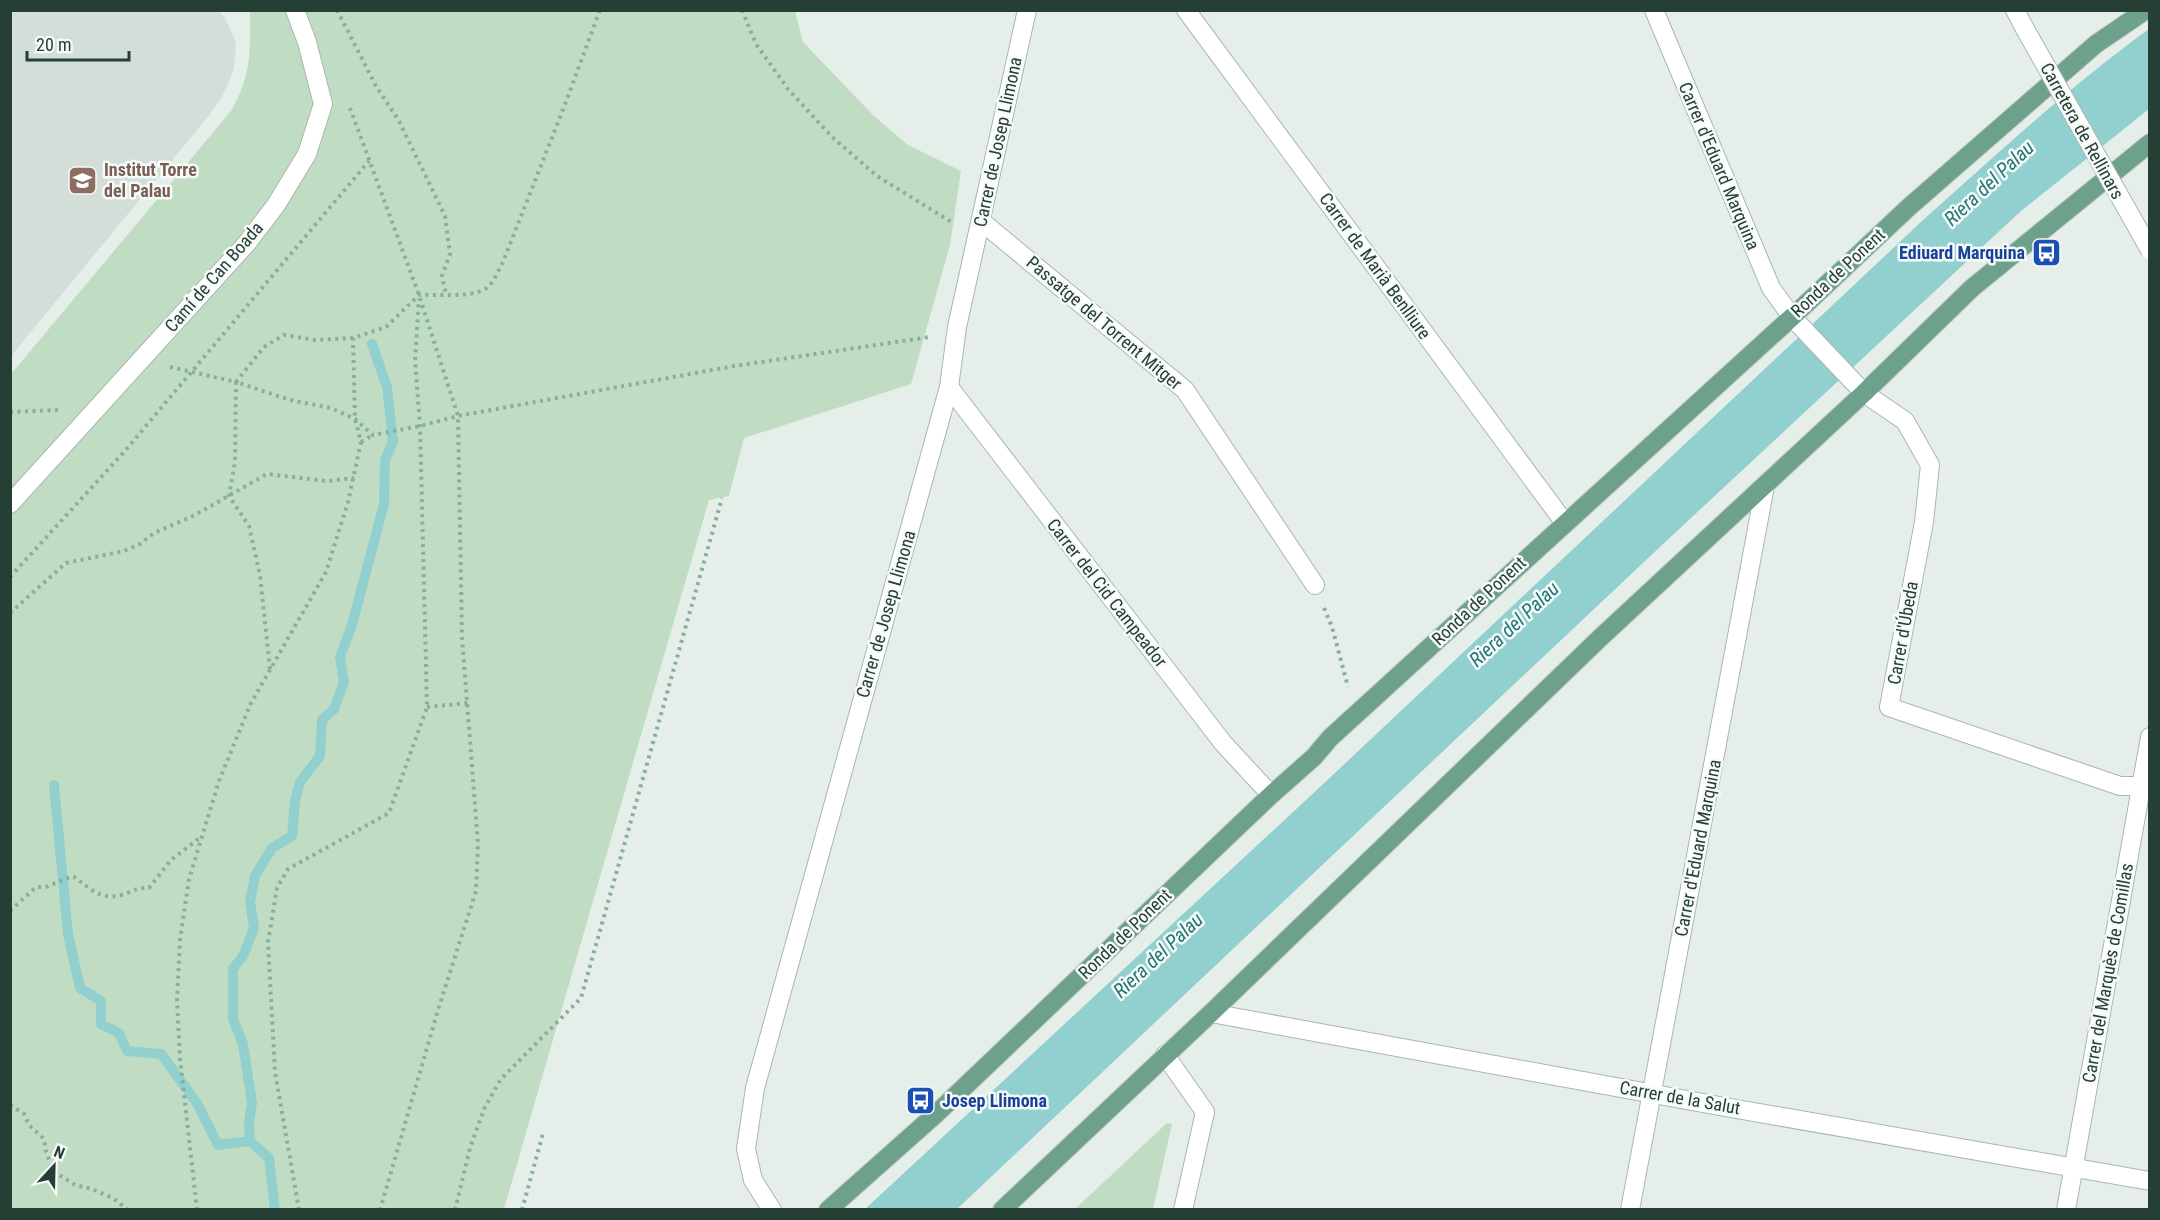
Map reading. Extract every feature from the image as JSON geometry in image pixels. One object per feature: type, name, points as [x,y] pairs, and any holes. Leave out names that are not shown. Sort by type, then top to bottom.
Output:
[{"type":"main road","name":"Ronda de Ponent","points":[[828,1209],[937,1113],[1271,795],[1314,757],[1330,738],[1564,522],[1792,317],[1897,218],[2096,44],[2146,10]]},
{"type":"main road","points":[[1002,1209],[1212,1013],[1600,638],[1864,393],[1972,288],[2150,143]]},
{"type":"street","name":"Camí de Can Boada","points":[[10,504],[247,243],[276,205],[307,154],[323,104],[307,42],[294,10]]},
{"type":"street","name":"Carrer de Josep Llimona","points":[[772,1209],[753,1180],[746,1149],[755,1088],[950,387],[957,327],[1027,10]]},
{"type":"street","name":"Carrer de Marià Benlliure","points":[[1186,10],[1564,522]]},
{"type":"street","name":"Carrer d'Eduard Marquina","points":[[1654,10],[1771,288],[1792,317],[1864,393]]},
{"type":"street","name":"Carretera de Rellinars","points":[[2015,10],[2150,250]]},
{"type":"street","name":"Passatge del Torrent Mitger","points":[[981,220],[1185,390],[1315,585]]},
{"type":"street","name":"Carrer del Cid Campeador","points":[[950,387],[1223,743],[1271,795]]},
{"type":"street","name":"Carrer d'Úbeda","points":[[1864,393],[1905,421],[1930,465],[1924,522],[1890,707],[2120,786],[2142,786]]},
{"type":"street","name":"Carrer d'Eduard Marquina","points":[[1630,1209],[1765,486]]},
{"type":"street","name":"Carrer del Marquès de Comillas","points":[[2066,1209],[2150,737]]},
{"type":"street","name":"Carrer de la Salut","points":[[1212,1013],[2150,1181]]},
{"type":"street","points":[[1165,1055],[1205,1112],[1183,1209]]},
{"type":"path","points":[[337,10],[376,86],[399,121],[445,216],[450,254],[442,276],[446,294]]},
{"type":"path","points":[[270,669],[260,575],[249,526],[230,496],[235,462],[236,382],[264,346],[284,335],[315,340],[353,338],[386,327],[419,295],[468,295],[481,292],[490,285],[503,262],[600,10]]},
{"type":"path","points":[[742,10],[756,44],[788,89],[832,137],[877,176],[959,226]]},
{"type":"path","points":[[348,102],[419,295],[458,416],[462,638],[478,844],[477,891],[438,1010],[380,1209]]},
{"type":"path","points":[[10,578],[124,452],[370,160]]},
{"type":"path","points":[[298,1209],[275,1072],[268,942],[278,888],[288,869],[389,813],[427,707],[420,426],[415,360],[419,295]]},
{"type":"path","points":[[360,442],[373,435],[458,416],[734,366],[933,336]]},
{"type":"path","points":[[197,1209],[180,1058],[177,1001],[180,940],[189,879],[219,781],[251,703],[326,572],[348,502],[360,442],[355,419],[353,338]]},
{"type":"path","points":[[141,361],[236,382],[290,400],[331,408],[355,419],[373,435]]},
{"type":"path","points":[[10,412],[61,410]]},
{"type":"path","points":[[10,613],[66,563],[124,551],[140,544],[154,533],[230,496],[267,474],[327,481],[354,478]]},
{"type":"path","points":[[455,1209],[470,1148],[484,1109],[501,1079],[581,998],[722,498]]},
{"type":"path","points":[[1315,585],[1332,627],[1355,715]]},
{"type":"path","points":[[427,707],[468,703]]},
{"type":"path","points":[[10,911],[36,887],[46,887],[73,876],[98,896],[120,896],[138,887],[149,888],[171,860],[202,836]]},
{"type":"path","points":[[10,1105],[24,1114],[29,1125],[44,1139],[46,1152],[53,1169],[75,1185],[92,1188],[113,1198],[128,1209]]},
{"type":"path","points":[[522,1209],[543,1133]]},
{"type":"shaded area","name":"Institut Torre del Palau","points":[[11,10],[219,11],[225,18],[236,42],[234,69],[224,93],[211,113],[11,356]]},
{"type":"green space","points":[[250,11],[795,11],[803,42],[873,115],[908,145],[961,171],[950,245],[911,384],[744,438],[729,496],[709,500],[504,1209],[11,1210],[11,374],[231,111],[246,74],[250,51]]},
{"type":"green space","points":[[1167,1123],[1172,1124],[1153,1209],[1075,1209]]},
{"type":"water","name":"Riera del Palau","points":[[2149,29],[2149,109],[2021,211],[1662,545],[957,1209],[864,1210],[1320,787],[1922,221],[2062,98]]},
{"type":"waterway","points":[[275,1210],[269,1158],[250,1141],[249,1122],[252,1103],[243,1044],[233,1019],[233,969],[243,956],[254,928],[250,902],[255,876],[272,848],[292,836],[295,801],[300,782],[320,756],[322,720],[334,709],[344,682],[340,657],[352,625],[384,504],[385,460],[393,441],[387,387],[372,344]]},
{"type":"waterway","points":[[54,785],[68,934],[80,988],[101,1001],[101,1024],[119,1033],[127,1051],[161,1054],[197,1103],[218,1145],[250,1141]]},
{"type":"place","name":"Institut Torre del Palau","points":[[83,180]]},
{"type":"place","name":"Ediuard Marquina","points":[[2046,253]]},
{"type":"place","name":"Josep Llimona","points":[[921,1101]]}]
